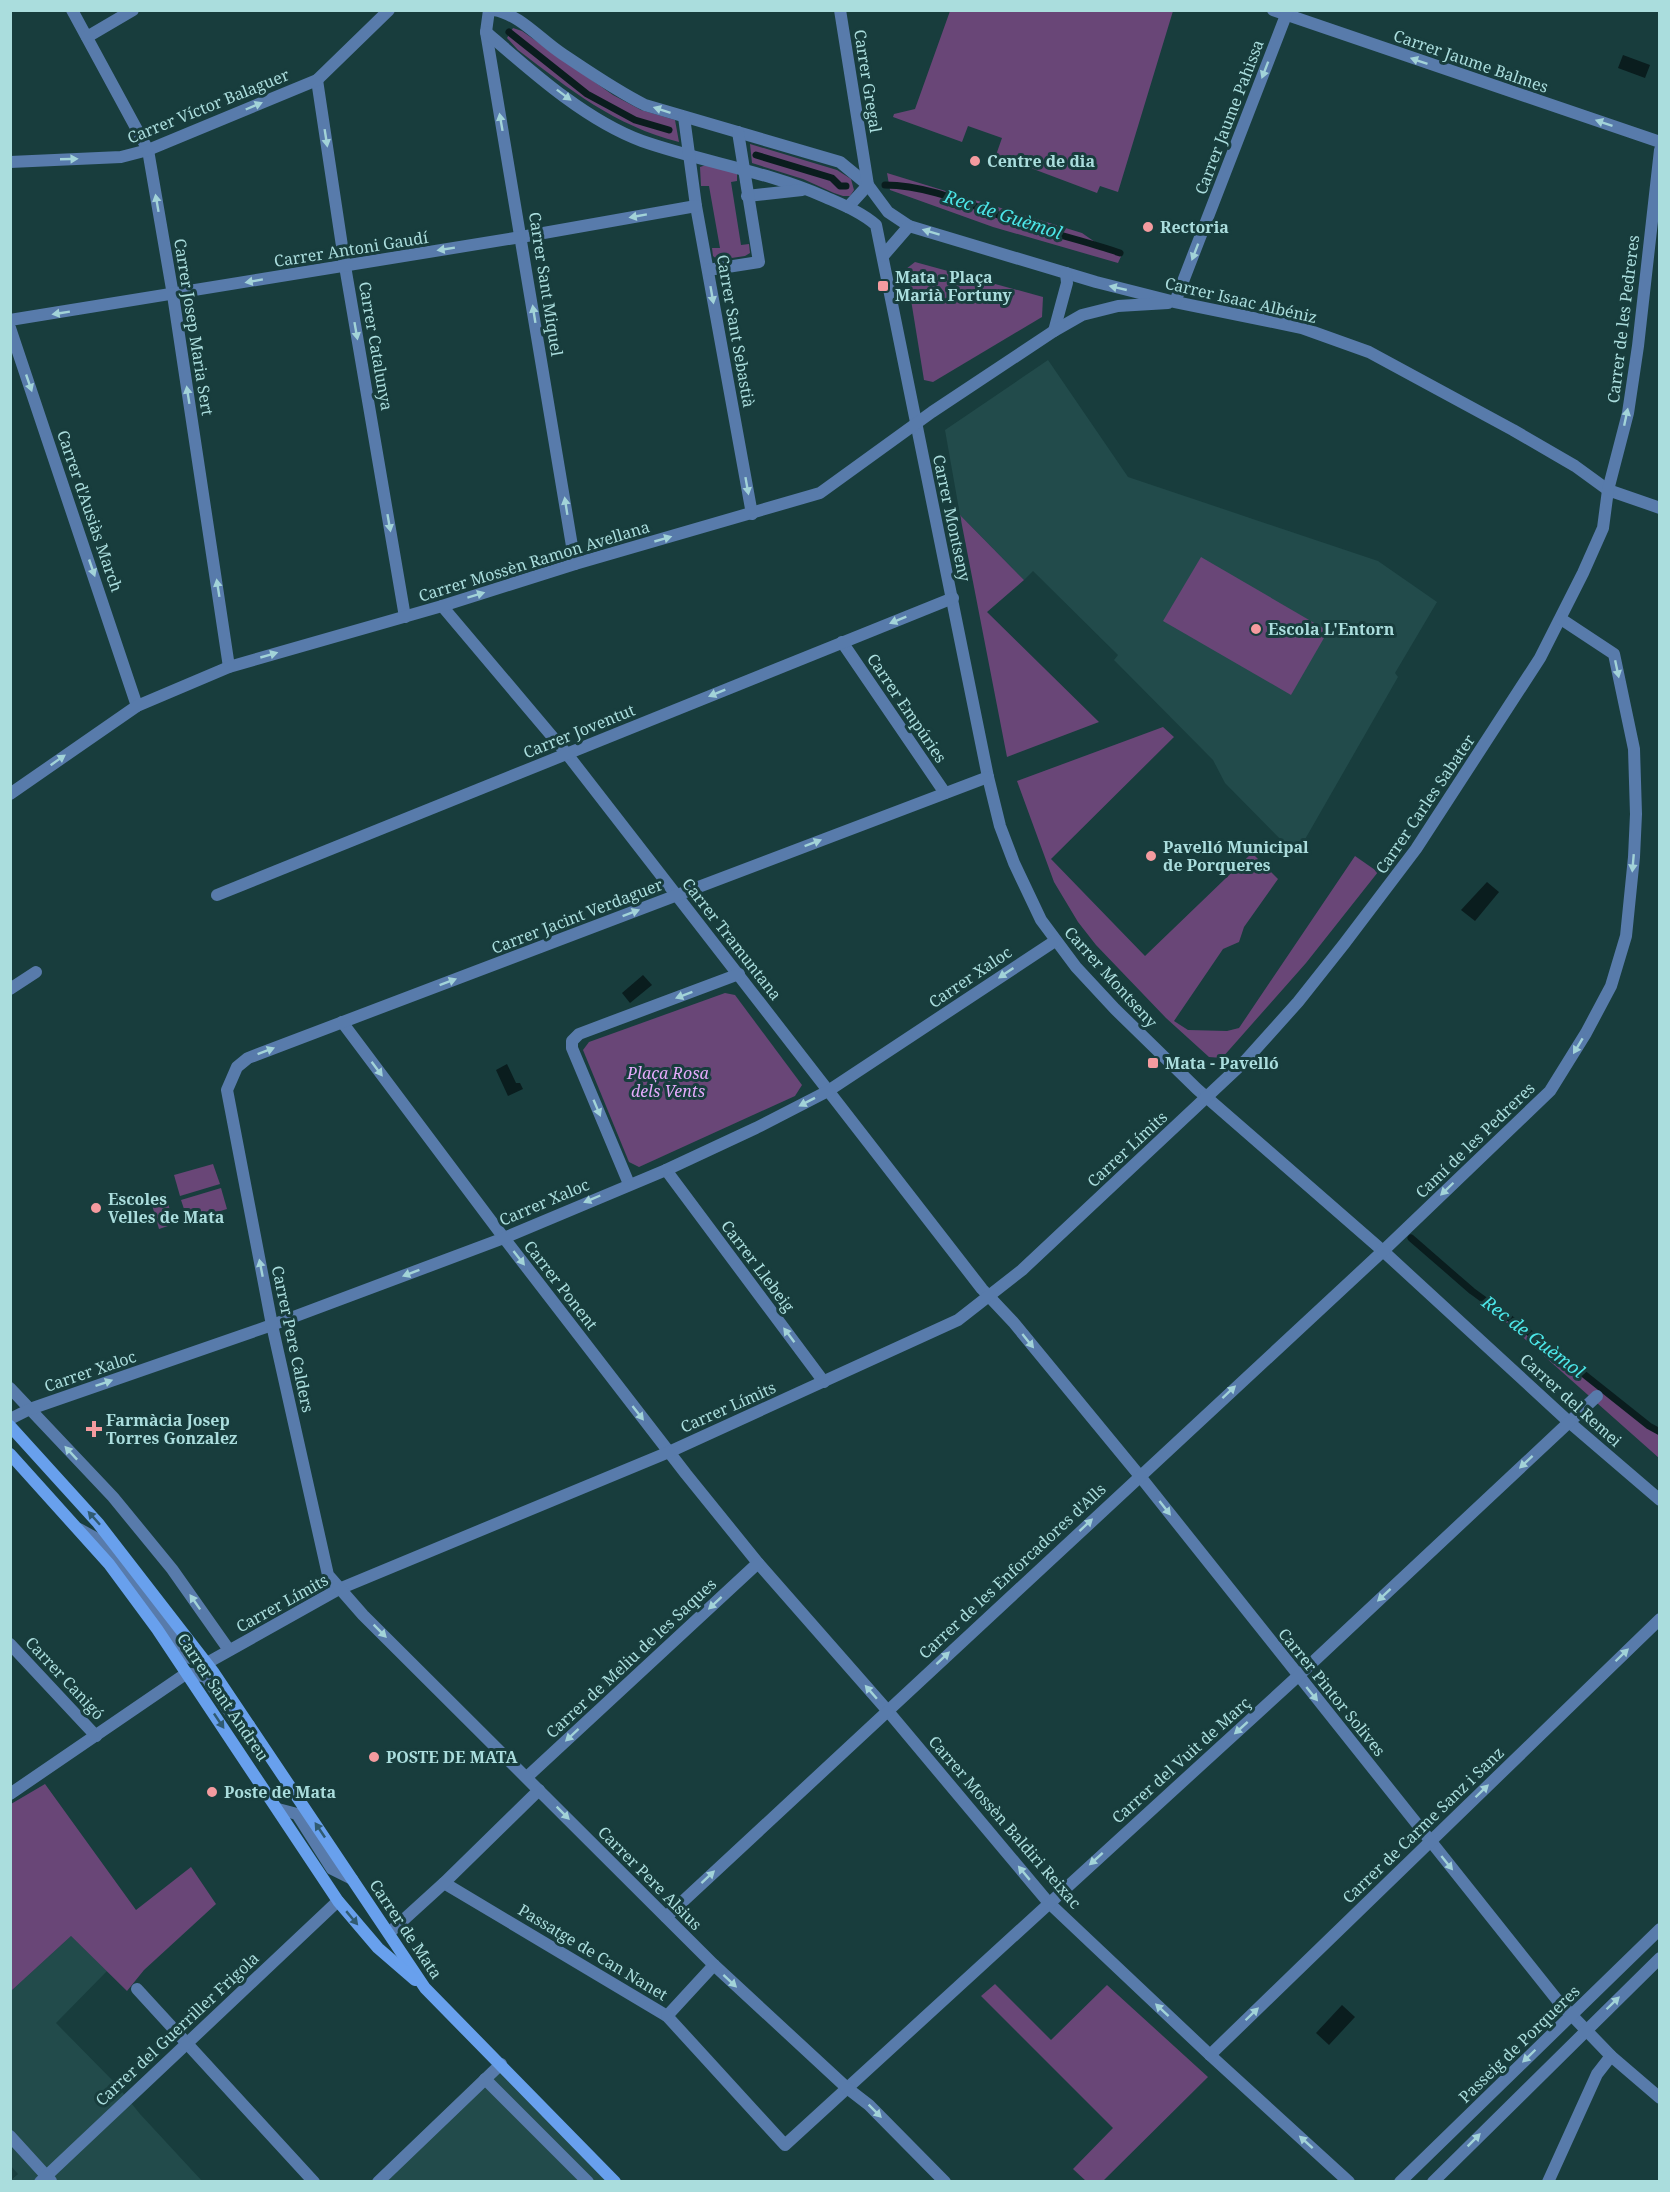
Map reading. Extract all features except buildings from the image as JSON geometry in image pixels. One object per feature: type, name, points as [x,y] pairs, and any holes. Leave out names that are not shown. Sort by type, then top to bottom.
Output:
[{"type":"main road","name":"Carrer Sant Andreu","points":[[10,1426],[98,1522],[207,1664]]},
{"type":"main road","name":"Carrer Sant Andreu","points":[[10,1454],[116,1574],[157,1629],[338,1901],[378,1948],[425,1988]]},
{"type":"main road","name":"Carrer de Mata","points":[[207,1664],[425,1988],[615,2181]]},
{"type":"street","name":"Carrer Josep Maria Sert","points":[[72,10],[148,150],[173,295],[230,667]]},
{"type":"street","points":[[87,38],[134,10]]},
{"type":"street","name":"Carrer Víctor Balaguer","points":[[10,162],[121,157],[148,150],[317,80],[389,10]]},
{"type":"street","name":"Carrer Sant Miquel","points":[[489,10],[486,32],[575,564]]},
{"type":"street","name":"Carrer Gregal","points":[[840,10],[863,157]]},
{"type":"street","name":"Carrer Jaume Balmes","points":[[1273,10],[1659,142]]},
{"type":"street","name":"Carrer Isaac Albéniz","points":[[503,11],[560,52],[625,95],[645,105],[840,162],[868,185],[888,212],[909,226],[1096,282],[1175,302],[1302,328],[1369,352],[1513,430],[1575,466],[1608,490],[1659,508]]},
{"type":"street","name":"Carrer Jaume Pahissa","points":[[1175,302],[1287,13]]},
{"type":"street","points":[[486,32],[522,63],[579,106],[613,127],[641,140],[807,189],[848,207],[868,185]]},
{"type":"street","name":"Carrer Catalunya","points":[[317,80],[345,266],[405,617]]},
{"type":"street","points":[[684,117],[688,154]]},
{"type":"street","points":[[708,270],[759,262],[738,132]]},
{"type":"street","name":"Carrer de les Pedreres","points":[[1608,490],[1628,413],[1658,182],[1659,150]]},
{"type":"street","name":"Carrer Sant Sebastià","points":[[688,154],[752,514]]},
{"type":"street","name":"Carrer Isaac Albéniz","points":[[863,157],[868,185]]},
{"type":"street","points":[[747,196],[807,189]]},
{"type":"street","name":"Carrer Antoni Gaudí","points":[[10,320],[173,295],[696,206]]},
{"type":"street","name":"Carrer Montseny","points":[[848,207],[876,225],[879,235],[915,425],[988,777],[1000,826],[1014,864],[1041,920],[1076,967],[1146,1041],[1383,1251]]},
{"type":"street","points":[[883,256],[909,226]]},
{"type":"street","points":[[1054,332],[1067,284],[1066,273]]},
{"type":"street","name":"Carrer Mossèn Ramon Avellana","points":[[10,794],[137,706],[230,667],[820,493],[915,425],[1082,315],[1118,306],[1175,302]]},
{"type":"street","name":"Carrer d'Ausiàs March","points":[[10,328],[137,706]]},
{"type":"street","name":"Carrer Carles Sabater","points":[[1206,1096],[1245,1061],[1304,994],[1384,893],[1446,806],[1511,706],[1561,619],[1603,528],[1608,490]]},
{"type":"street","name":"Carrer Joventut","points":[[217,895],[952,598]]},
{"type":"street","name":"Carrer Tramuntana","points":[[442,606],[567,754],[990,1297]]},
{"type":"street","name":"Camí de les Pedreres","points":[[1383,1251],[1550,1091],[1586,1033],[1611,986],[1626,936],[1636,814],[1634,749],[1614,654],[1561,619]]},
{"type":"street","name":"Carrer Empúries","points":[[842,642],[945,793]]},
{"type":"street","name":"Carrer Jacint Verdaguer","points":[[227,1090],[237,1067],[248,1058],[988,777]]},
{"type":"street","name":"Carrer Xaloc","points":[[10,1419],[30,1409],[272,1325],[504,1238],[666,1170],[828,1091],[1055,941]]},
{"type":"street","points":[[10,989],[36,972]]},
{"type":"street","points":[[629,1184],[572,1048],[572,1041],[579,1034],[739,974]]},
{"type":"street","name":"Carrer Ponent","points":[[342,1022],[669,1452]]},
{"type":"street","name":"Carrer Pere Calders","points":[[227,1090],[272,1325],[327,1575],[339,1589]]},
{"type":"street","name":"Carrer Límits","points":[[207,1664],[339,1589],[669,1452],[958,1320],[1022,1270],[1206,1096]]},
{"type":"street","name":"Carrer Llebeig","points":[[666,1170],[824,1382]]},
{"type":"street","name":"Carrer del Remei","points":[[1383,1251],[1569,1422],[1659,1500]]},
{"type":"street","name":"Carrer de les Enforcadores d'Alls","points":[[666,1917],[1139,1475],[1383,1251]]},
{"type":"street","name":"Carrer Pintor Solives","points":[[990,1297],[1139,1475],[1571,2016],[1611,2056],[1659,2098]]},
{"type":"street","points":[[10,1388],[121,1506],[172,1569],[229,1650]]},
{"type":"street","name":"Carrer del Vuit de Març","points":[[785,2145],[1048,1902],[1298,1676],[1597,1396]]},
{"type":"street","name":"Carrer Mossèn Baldiri Reixac","points":[[669,1452],[758,1563],[887,1710],[1048,1902],[1210,2055],[1349,2181]]},
{"type":"street","points":[[76,1528],[99,1540],[190,1658],[207,1664]]},
{"type":"street","name":"Carrer de Meliu de les Saques","points":[[527,1777],[758,1563]]},
{"type":"street","name":"Carrer Pere Alsius","points":[[339,1589],[714,1965],[847,2088],[869,2104],[945,2181]]},
{"type":"street","name":"Carrer de Carme Sanz i Sanz","points":[[1210,2055],[1659,1619]]},
{"type":"street","name":"Carrer Canigó","points":[[10,1644],[96,1736]]},
{"type":"street","points":[[10,1794],[187,1673],[206,1677],[233,1717],[249,1725]]},
{"type":"street","points":[[389,1933],[539,1790]]},
{"type":"street","points":[[278,1809],[297,1814],[332,1869],[352,1879]]},
{"type":"street","name":"Passatge de Can Nanet","points":[[444,1883],[667,2016],[785,2145]]},
{"type":"street","name":"Carrer del Guerriller Frigola","points":[[46,2179],[338,1901]]},
{"type":"street","name":"Passeig de Porqueres","points":[[1400,2181],[1659,1929]]},
{"type":"street","points":[[1433,2181],[1659,1958]]},
{"type":"street","points":[[667,2016],[714,1965]]},
{"type":"street","points":[[137,1989],[314,2181]]},
{"type":"street","points":[[1548,2181],[1598,2074],[1611,2056]]},
{"type":"street","points":[[378,2181],[501,2064]]},
{"type":"street","points":[[485,2079],[588,2181]]},
{"type":"street","points":[[10,2136],[46,2179]]},
{"type":"shaded area","points":[[1623,55],[1650,65],[1645,78],[1618,68]]},
{"type":"shaded area","name":"Escola L'Entorn","points":[[1048,360],[1128,477],[1378,561],[1437,602],[1395,673],[1398,677],[1296,855],[1225,783],[1213,760],[1114,660],[1118,655],[1033,571],[1024,580],[960,515],[945,430]]},
{"type":"shaded area","points":[[1487,882],[1499,892],[1475,921],[1461,910]]},
{"type":"shaded area","points":[[643,975],[652,985],[630,1003],[622,993]]},
{"type":"shaded area","points":[[507,1064],[516,1083],[520,1083],[523,1089],[508,1096],[496,1070]]},
{"type":"shaded area","points":[[71,1936],[107,1971],[56,2023],[114,2082],[140,2114],[202,2181],[10,2181],[18,2174],[10,2165],[11,1991]]},
{"type":"shaded area","points":[[1342,2005],[1355,2017],[1329,2045],[1316,2033]]},
{"type":"shaded area","points":[[501,2064],[615,2182],[378,2182]]},
{"type":"green space","points":[[950,11],[1173,11],[1118,192],[1100,186],[1097,193],[996,155],[1002,138],[968,126],[962,142],[893,117],[894,114],[915,109]]},
{"type":"green space","points":[[513,28],[522,31],[613,95],[641,110],[675,120],[679,142],[656,135],[613,116],[574,92],[518,50],[507,38]]},
{"type":"green space","points":[[750,144],[837,170],[851,179],[854,190],[850,196],[843,196],[803,179],[752,163]]},
{"type":"green space","points":[[706,165],[737,173],[737,181],[731,182],[741,245],[749,244],[750,253],[745,256],[718,260],[713,256],[712,248],[720,248],[709,186],[701,186],[700,167]]},
{"type":"green space","points":[[887,173],[1082,233],[1095,242],[1123,252],[1118,263],[993,227],[890,190]]},
{"type":"green space","points":[[915,262],[1043,297],[1042,317],[933,382],[924,380],[906,269]]},
{"type":"green space","points":[[960,515],[1024,580],[987,612],[1099,722],[1007,757]]},
{"type":"green space","points":[[1201,557],[1328,631],[1291,695],[1163,621]]},
{"type":"green space","points":[[1163,727],[1174,737],[1051,859],[1145,956],[1252,853],[1278,879],[1244,927],[1239,942],[1223,949],[1174,1021],[1188,1030],[1227,1031],[1239,1028],[1355,856],[1378,872],[1306,963],[1222,1058],[1209,1057],[1166,1018],[1096,945],[1078,922],[1054,882],[1017,781]]},
{"type":"green space","name":"Plaça Rosa dels Vents","points":[[725,993],[735,995],[802,1085],[795,1096],[639,1167],[629,1162],[583,1050],[589,1042]]},
{"type":"green space","points":[[213,1164],[220,1184],[180,1196],[174,1175]]},
{"type":"green space","points":[[221,1188],[227,1209],[188,1221],[181,1200]]},
{"type":"green space","points":[[165,1193],[174,1224],[159,1229],[150,1198]]},
{"type":"green space","points":[[1472,1292],[1561,1356],[1659,1432],[1659,1458]]},
{"type":"green space","points":[[45,1784],[136,1910],[191,1867],[216,1904],[144,1970],[127,1991],[71,1936],[11,1991],[11,1804]]},
{"type":"green space","points":[[995,1984],[1051,2040],[1107,1985],[1208,2077],[1103,2181],[1086,2181],[1073,2169],[1113,2128],[981,1996]]},
{"type":"waterway","name":"Rec de Guèmol","points":[[509,32],[587,94],[635,120],[669,130]]},
{"type":"waterway","name":"Rec de Guèmol","points":[[756,155],[832,178],[840,186],[846,186]]},
{"type":"waterway","name":"Rec de Guèmol","points":[[885,185],[936,193],[1031,226],[1120,253]]},
{"type":"waterway","name":"Rec de Guèmol","points":[[1411,1238],[1472,1291],[1660,1432]]},
{"type":"place","name":"Centre de dia","points":[[975,161]]},
{"type":"place","name":"Rectoria","points":[[1148,227]]},
{"type":"place","name":"Mata - Plaça Marià Fortuny","points":[[883,286]]},
{"type":"place","name":"Escola L'Entorn","points":[[1256,629]]},
{"type":"place","name":"Pavelló Municipal de Porqueres","points":[[1151,856]]},
{"type":"place","name":"Mata - Pavelló","points":[[1153,1063]]},
{"type":"place","name":"Escoles Velles de Mata","points":[[96,1208]]},
{"type":"place","name":"Farmàcia Josep Torres Gonzalez","points":[[94,1429]]},
{"type":"place","name":"POSTE DE MATA","points":[[374,1757]]},
{"type":"place","name":"Poste de Mata","points":[[212,1792]]}]
